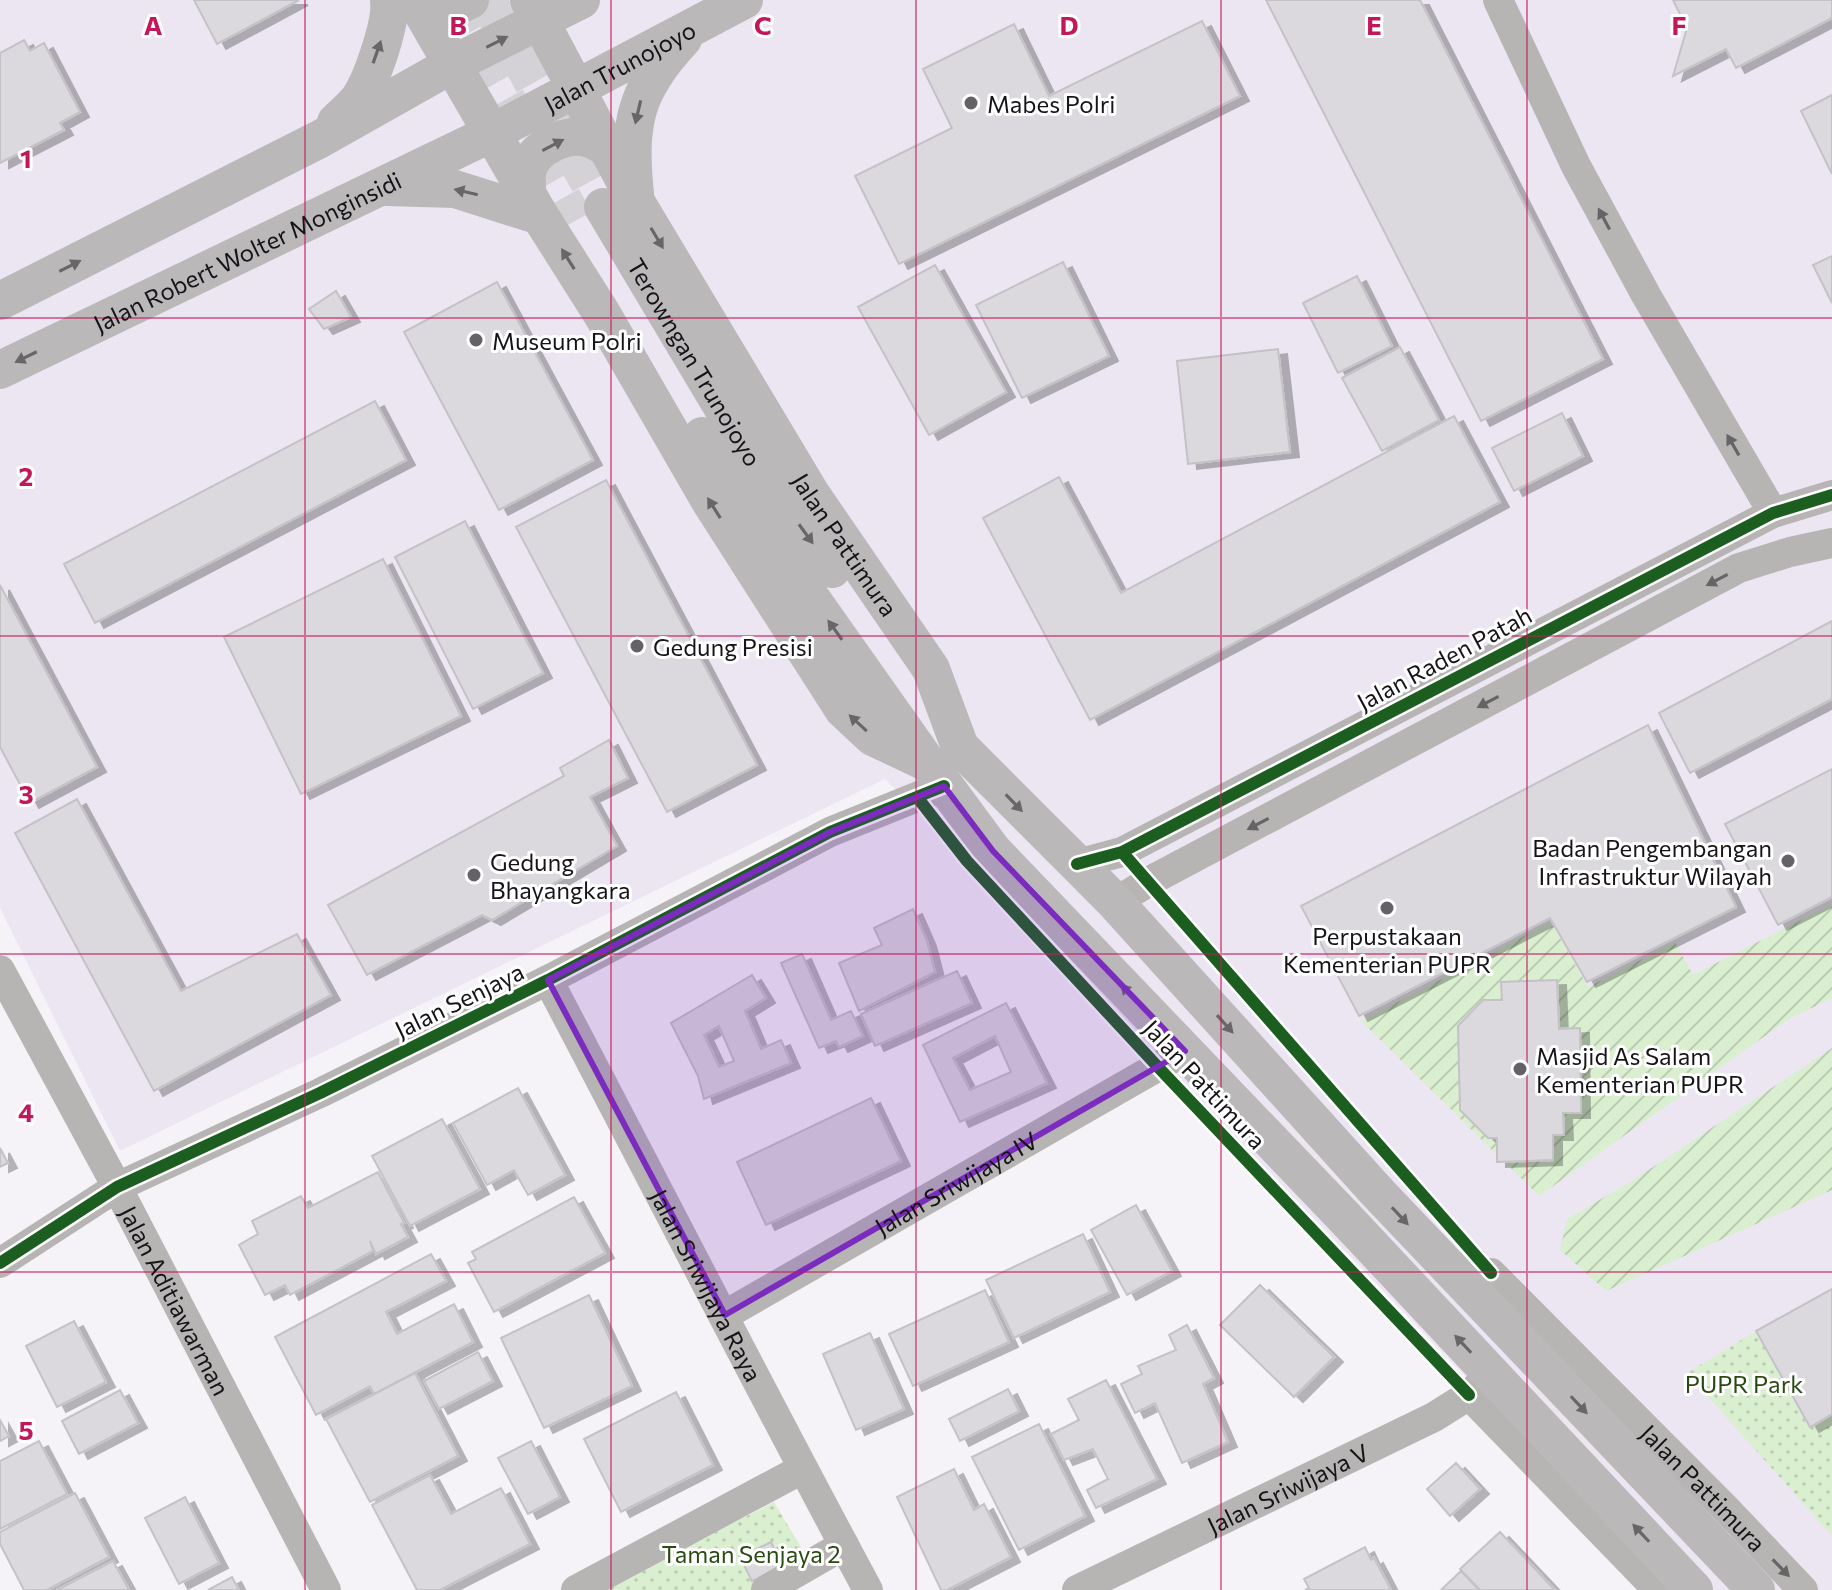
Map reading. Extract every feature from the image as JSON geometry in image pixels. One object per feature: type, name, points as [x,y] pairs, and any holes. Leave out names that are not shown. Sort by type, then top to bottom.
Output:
[{"type":"main road","points":[[320,139],[359,99],[390,11],[407,1],[446,11],[470,0]]},
{"type":"main road","points":[[0,301],[320,139],[453,64],[534,10],[581,0]]},
{"type":"main road","name":"Jalan Trunojoyo","points":[[494,132],[744,0]]},
{"type":"main road","name":"Jalan Pattimura","points":[[407,1],[453,64],[494,132],[576,207],[811,494],[931,669],[944,765],[993,851],[1185,1051],[1480,1384],[1694,1590]]},
{"type":"main road","name":"Jalan Pattimura","points":[[534,10],[604,146],[576,207],[602,314],[710,501],[843,709],[873,737],[944,765],[1047,837],[1077,864],[1116,902],[1379,1194],[1756,1590]]},
{"type":"main road","points":[[576,207],[631,154],[635,118],[643,92],[660,63],[696,26]]},
{"type":"main road","name":"Jalan Robert Wolter Monginsidi","points":[[0,370],[494,132]]},
{"type":"main road","points":[[576,207],[527,170],[533,158],[550,144],[571,137],[588,138],[604,146]]},
{"type":"main road","points":[[381,187],[455,189],[576,207]]},
{"type":"street","points":[[1498,0],[1576,166],[1646,295],[1773,513]]},
{"type":"street","name":"Jalan Raden Patah","points":[[1077,864],[1122,852],[1639,567],[1773,513],[1832,495]]},
{"type":"street","points":[[1116,902],[1176,867],[1739,568],[1832,543]]},
{"type":"street","name":"Jalan Senjaya","points":[[0,1263],[117,1187],[320,1093],[548,980],[830,832],[944,765]]},
{"type":"street","name":"Jalan Aditiawarman","points":[[0,970],[117,1187],[326,1590]]},
{"type":"street","name":"Jalan Sriwijaya Raya","points":[[548,980],[868,1590]]},
{"type":"street","name":"Jalan Sriwijaya IV","points":[[725,1315],[1185,1051]]},
{"type":"street","name":"Jalan Pattimura","points":[[1491,1273],[1803,1590]]},
{"type":"street","name":"Jalan Sriwijaya V","points":[[1077,1590],[1434,1417],[1480,1384]]},
{"type":"street","name":"Jalan Pattimura","points":[[1480,1384],[1658,1590]]},
{"type":"street","points":[[576,1590],[802,1469]]},
{"type":"street","points":[[766,1590],[844,1545]]},
{"type":"highlighted area","points":[[944,786],[993,851],[1185,1051],[725,1315],[548,980],[830,832]]},
{"type":"shaded area","points":[[0,0],[1832,0],[1832,1590],[1671,1590],[1051,946],[885,779],[120,1151],[0,908]]},
{"type":"green space","points":[[1832,904],[1832,998],[1789,1019],[1539,1196],[1361,1021],[1551,922],[1588,987],[1675,942],[1693,975]]},
{"type":"green space","points":[[1832,1048],[1832,1190],[1606,1291],[1560,1250],[1567,1219],[1635,1179]]},
{"type":"green space","name":"PUPR Park","points":[[1756,1331],[1810,1427],[1832,1414],[1832,1536],[1687,1373]]},
{"type":"green space","name":"Taman Senjaya 2","points":[[774,1502],[810,1562],[754,1590],[603,1590]]},
{"type":"building","points":[[194,0],[299,0],[217,44]]},
{"type":"building","points":[[1266,0],[1420,0],[1603,359],[1481,421]]},
{"type":"building","points":[[1673,0],[1832,0],[1832,18],[1736,68],[1726,49],[1673,76],[1687,28]]},
{"type":"building","points":[[1202,21],[1240,96],[899,264],[855,176],[952,128],[923,69],[1014,24],[1049,96]]},
{"type":"building","points":[[24,40],[30,51],[44,43],[80,112],[60,123],[64,130],[0,163],[0,53]]},
{"type":"building","points":[[1832,95],[1832,174],[1801,111]]},
{"type":"building","points":[[1832,256],[1832,303],[1813,265]]},
{"type":"building","points":[[1063,262],[1109,356],[1022,398],[976,305]]},
{"type":"building","points":[[935,265],[1006,392],[929,435],[858,307]]},
{"type":"building","points":[[1357,276],[1392,346],[1338,373],[1303,303]]},
{"type":"building","points":[[497,282],[593,460],[499,510],[404,332]]},
{"type":"building","points":[[336,291],[351,317],[324,329],[309,309]]},
{"type":"building","points":[[1400,347],[1439,420],[1382,451],[1342,378]]},
{"type":"building","points":[[1278,349],[1290,452],[1188,464],[1177,361]]},
{"type":"building","points":[[375,401],[406,460],[95,623],[64,564]]},
{"type":"building","points":[[1562,413],[1583,456],[1514,491],[1492,448]]},
{"type":"building","points":[[1454,416],[1500,502],[1090,720],[983,518],[1059,477],[1121,593]]},
{"type":"building","name":"Gedung Presisi","points":[[606,480],[757,765],[667,812],[516,527]]},
{"type":"building","points":[[465,521],[543,673],[473,709],[395,557]]},
{"type":"building","points":[[383,559],[461,716],[301,794],[224,637]]},
{"type":"building","points":[[0,585],[97,767],[30,803],[0,747]]},
{"type":"building","points":[[1832,621],[1832,699],[1690,773],[1659,713]]},
{"type":"building","points":[[1648,725],[1736,907],[1587,982],[1550,918],[1359,1016],[1301,906]]},
{"type":"building","name":"Gedung Bhayangkara","points":[[609,740],[628,778],[590,797],[617,846],[492,920],[482,915],[367,975],[328,905],[564,776],[560,768]]},
{"type":"building","name":"Badan Pengembangan Infrastruktur Wilayah","points":[[1832,769],[1832,897],[1778,925],[1725,824]]},
{"type":"building","points":[[77,799],[181,991],[297,934],[331,995],[154,1091],[15,833]]},
{"type":"building","points":[[913,909],[927,941],[935,972],[859,1011],[839,963],[882,945],[874,928]]},
{"type":"building","points":[[802,954],[831,1020],[851,1011],[863,1036],[839,1047],[836,1041],[819,1048],[781,963]]},
{"type":"building","points":[[957,971],[972,1003],[875,1046],[861,1014]]},
{"type":"building","points":[[752,975],[766,998],[745,1011],[761,1049],[781,1040],[791,1063],[704,1099],[698,1076],[671,1023]],"holes":[[[719,1026],[734,1061],[719,1067],[704,1035]]]},
{"type":"building","name":"Masjid As Salam Kementerian PUPR","points":[[1557,980],[1559,1029],[1580,1028],[1581,1113],[1563,1113],[1564,1135],[1553,1135],[1553,1160],[1497,1162],[1497,1138],[1488,1138],[1460,1110],[1458,1026],[1483,1000],[1502,1000],[1501,982]]},
{"type":"building","points":[[1006,1003],[1047,1083],[960,1122],[923,1045]],"holes":[[[995,1036],[1011,1072],[970,1090],[953,1058]]]},
{"type":"building","points":[[518,1088],[565,1175],[528,1195],[514,1170],[487,1185],[453,1123]]},
{"type":"building","points":[[871,1098],[901,1161],[766,1225],[737,1162]]},
{"type":"building","points":[[442,1119],[480,1189],[410,1226],[372,1156]]},
{"type":"building","points":[[0,1148],[8,1163],[0,1167]]},
{"type":"building","points":[[378,1172],[408,1237],[376,1254],[370,1241],[373,1251],[290,1295],[285,1285],[265,1295],[239,1245],[258,1234],[252,1221],[301,1196],[308,1208]]},
{"type":"building","points":[[574,1197],[605,1253],[494,1312],[468,1263],[476,1259],[472,1252]]},
{"type":"building","points":[[1136,1205],[1172,1271],[1127,1295],[1091,1230]]},
{"type":"building","points":[[1083,1234],[1110,1292],[1014,1338],[986,1280]]},
{"type":"building","points":[[431,1254],[446,1281],[386,1312],[397,1334],[454,1304],[473,1342],[374,1394],[370,1386],[316,1415],[275,1337]]},
{"type":"building","points":[[1260,1285],[1334,1357],[1294,1397],[1220,1325]]},
{"type":"building","points":[[1832,1289],[1832,1414],[1810,1427],[1756,1331]]},
{"type":"building","points":[[985,1290],[1009,1342],[913,1386],[889,1334]]},
{"type":"building","points":[[589,1295],[632,1386],[544,1428],[501,1338]]},
{"type":"building","points":[[74,1321],[106,1382],[57,1407],[26,1346]]},
{"type":"building","points":[[1187,1325],[1214,1378],[1203,1384],[1228,1442],[1182,1463],[1155,1403],[1135,1413],[1121,1384],[1142,1374],[1138,1366],[1176,1350],[1169,1335]]},
{"type":"building","points":[[870,1333],[904,1409],[856,1430],[823,1354]]},
{"type":"building","points":[[478,1352],[493,1381],[439,1409],[424,1381]]},
{"type":"building","points":[[415,1373],[458,1456],[370,1502],[326,1419]]},
{"type":"building","points":[[1106,1380],[1157,1479],[1096,1508],[1087,1490],[1108,1479],[1093,1449],[1064,1460],[1051,1434],[1079,1420],[1068,1399]]},
{"type":"building","points":[[1008,1389],[1019,1411],[960,1441],[949,1419]]},
{"type":"building","points":[[120,1390],[138,1423],[79,1454],[62,1421]]},
{"type":"building","points":[[676,1392],[713,1465],[621,1512],[584,1439]]},
{"type":"building","points":[[0,1420],[9,1436],[0,1441]]},
{"type":"building","points":[[1039,1424],[1085,1516],[1019,1550],[972,1457]]},
{"type":"building","points":[[39,1441],[67,1494],[0,1529],[0,1461]]},
{"type":"building","points":[[531,1441],[560,1497],[528,1514],[498,1458]]},
{"type":"building","points":[[1456,1463],[1480,1489],[1450,1516],[1427,1489]]},
{"type":"building","points":[[954,1469],[974,1510],[984,1504],[1011,1557],[947,1590],[941,1590],[897,1497]]},
{"type":"building","points":[[430,1475],[451,1514],[501,1488],[530,1544],[440,1590],[417,1590],[372,1505]]},
{"type":"building","points":[[75,1493],[109,1557],[47,1590],[24,1590],[0,1544],[0,1532]]},
{"type":"building","points":[[185,1497],[219,1563],[179,1584],[145,1518]]},
{"type":"building","points":[[1500,1532],[1555,1590],[1480,1590],[1460,1569]]},
{"type":"building","points":[[771,1542],[783,1567],[752,1581],[740,1557]]},
{"type":"building","points":[[1365,1547],[1391,1590],[1305,1590],[1309,1588],[1304,1579]]},
{"type":"building","points":[[113,1561],[129,1590],[57,1590]]},
{"type":"building","points":[[1461,1571],[1479,1590],[1441,1590]]},
{"type":"building","points":[[232,1577],[239,1590],[208,1590]]},
{"type":"tunnel","points":[[450,0],[575,221]]},
{"type":"tunnel","points":[[487,0],[603,207]]},
{"type":"cycle path","points":[[1077,864],[1122,852],[1773,513],[1832,495]]},
{"type":"cycle path","points":[[0,1263],[117,1187],[320,1093],[548,980],[830,832],[944,786]]},
{"type":"cycle path","points":[[917,797],[967,861],[1469,1395]]},
{"type":"cycle path","points":[[1122,852],[1491,1273]]},
{"type":"place","name":"Mabes Polri","points":[[971,103]]},
{"type":"place","name":"Museum Polri","points":[[476,340]]},
{"type":"place","name":"Gedung Presisi","points":[[637,646]]},
{"type":"place","name":"Badan Pengembangan Infrastruktur Wilayah","points":[[1788,861]]},
{"type":"place","name":"Gedung Bhayangkara","points":[[474,875]]},
{"type":"place","name":"Perpustakaan Kementerian PUPR","points":[[1387,908]]},
{"type":"place","name":"Masjid As Salam Kementerian PUPR","points":[[1520,1069]]}]
